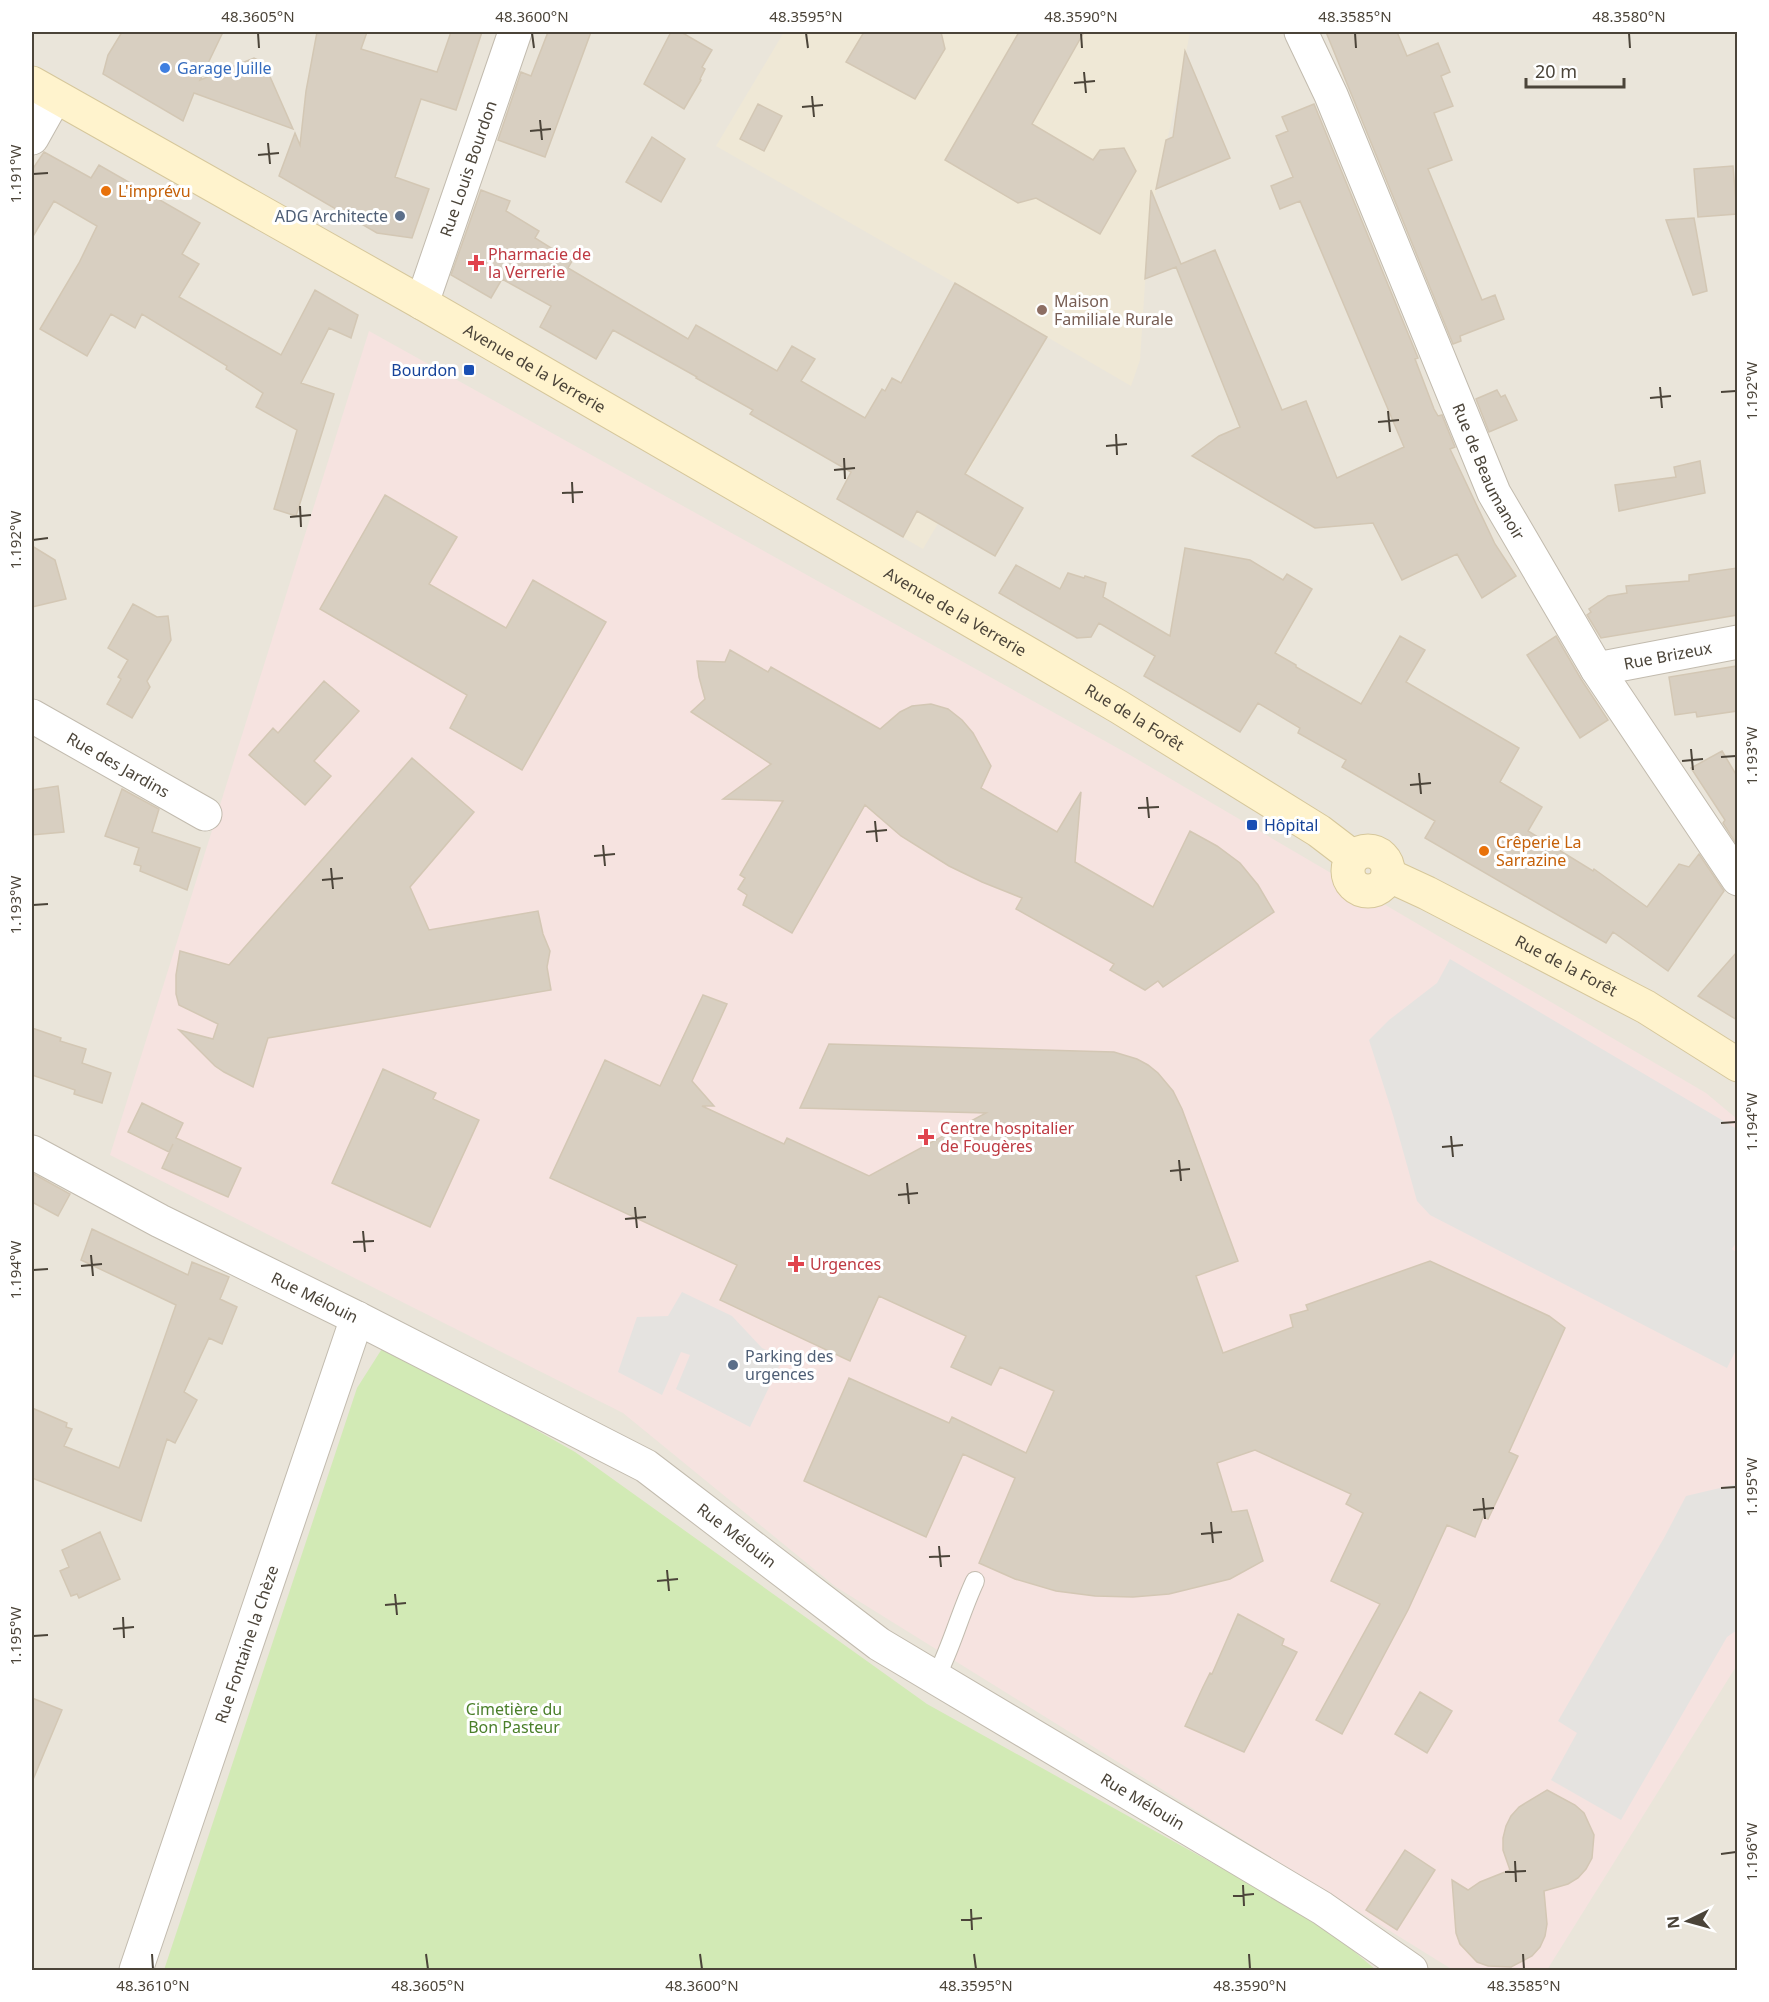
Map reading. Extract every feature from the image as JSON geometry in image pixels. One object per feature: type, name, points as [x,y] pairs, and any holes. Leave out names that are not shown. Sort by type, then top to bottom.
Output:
[{"type":"main road","name":"Avenue de la Verrerie","points":[[44,90],[422,303],[1034,657]]},
{"type":"main road","name":"Rue de la Forêt","points":[[1034,657],[1319,831],[1353,857],[1369,850],[1378,853],[1388,866],[1388,875],[1646,1007],[1737,1065]]},
{"type":"street","name":"Rue Louis Bourdon","points":[[422,303],[515,32]]},
{"type":"street","name":"Rue de Beaumanoir","points":[[1301,32],[1331,95],[1494,493],[1597,669],[1737,879]]},
{"type":"street","points":[[32,138],[44,90]]},
{"type":"street","name":"Rue Brizeux","points":[[1597,669],[1737,642]]},
{"type":"street","name":"Rue des Jardins","points":[[32,716],[205,814]]},
{"type":"street","name":"Rue Mélouin","points":[[32,1152],[160,1221],[357,1318],[646,1466],[879,1644],[1322,1908],[1411,1971]]},
{"type":"street","name":"Rue Fontaine la Chèze","points":[[136,1971],[357,1318]]},
{"type":"lane","points":[[936,1677],[947,1656],[964,1604],[975,1581]]},
{"type":"shaded area","points":[[32,32],[1737,32],[1737,1970],[32,1970]]},
{"type":"shaded area","name":"Maison Familiale Rurale","points":[[784,32],[1190,32],[1156,189],[1148,238],[1140,360],[1131,386],[1047,337],[923,549],[837,499],[955,283],[716,146]]},
{"type":"shaded area","name":"Centre hospitalier de Fougères","points":[[369,331],[1130,755],[1706,1093],[1737,1119],[1738,1400],[1735,1407],[1738,1412],[1737,1665],[1547,1970],[1453,1970],[836,1587],[623,1413],[110,1155]]},
{"type":"shaded area","points":[[1450,959],[1737,1129],[1738,1240],[1732,1249],[1737,1253],[1738,1346],[1727,1368],[1430,1215],[1417,1201],[1369,1040],[1389,1020],[1437,983]]},
{"type":"shaded area","name":"Parking des urgences","points":[[682,1292],[732,1316],[762,1348],[783,1358],[750,1427],[676,1389],[690,1355],[681,1352],[662,1395],[618,1372],[637,1317],[668,1316]]},
{"type":"shaded area","points":[[1737,1484],[1737,1630],[1727,1637],[1621,1820],[1551,1780],[1577,1733],[1558,1721],[1686,1496]]},
{"type":"green space","name":"Cimetière du Bon Pasteur","points":[[385,1344],[575,1452],[927,1704],[1322,1924],[1376,1970],[164,1970],[357,1388]]},
{"type":"building","points":[[122,32],[223,32],[200,80],[254,58],[264,63],[293,129],[194,93],[183,121],[103,74],[108,55]]},
{"type":"building","points":[[317,32],[367,32],[361,49],[437,72],[451,32],[482,32],[456,110],[421,99],[395,177],[429,189],[412,238],[377,233],[279,176],[295,133],[300,145],[306,91]]},
{"type":"building","points":[[548,32],[591,32],[545,157],[498,140],[521,72],[531,76]]},
{"type":"building","points":[[671,32],[681,32],[712,50],[702,67],[705,69],[701,80],[684,109],[644,84]]},
{"type":"building","points":[[864,32],[941,32],[945,49],[915,99],[846,62]]},
{"type":"building","points":[[1019,32],[1084,32],[1032,124],[1093,160],[1100,150],[1124,148],[1136,171],[1100,234],[1036,198],[1018,203],[945,160]]},
{"type":"building","points":[[1326,32],[1397,32],[1407,56],[1438,43],[1450,72],[1441,76],[1453,106],[1434,113],[1452,160],[1428,169],[1482,300],[1495,295],[1504,319],[1460,336],[1461,341],[1453,344]]},
{"type":"building","points":[[1185,51],[1230,158],[1156,189],[1166,140],[1173,137]]},
{"type":"building","points":[[758,104],[782,116],[764,151],[740,139]]},
{"type":"building","points":[[1314,104],[1418,358],[1415,359],[1434,409],[1438,416],[1442,415],[1455,447],[1450,449],[1495,544],[1516,576],[1482,598],[1457,554],[1402,580],[1373,523],[1315,528],[1192,456],[1219,436],[1240,427],[1176,267],[1145,279],[1151,190],[1181,264],[1215,250],[1282,410],[1306,401],[1337,478],[1404,447],[1300,201],[1280,209],[1271,186],[1293,177],[1276,136],[1288,131],[1282,117]]},
{"type":"building","points":[[652,137],[685,159],[661,202],[626,182]]},
{"type":"building","points":[[44,152],[91,178],[99,165],[200,223],[182,254],[199,264],[179,297],[281,355],[315,290],[358,315],[351,338],[329,328],[301,383],[334,394],[296,516],[274,509],[297,430],[256,407],[263,393],[226,369],[227,366],[142,314],[135,328],[111,314],[87,356],[40,329],[79,263],[97,226],[54,201],[32,238],[32,170]]},
{"type":"building","points":[[1733,166],[1737,214],[1698,217],[1694,169]]},
{"type":"building","points":[[481,190],[510,201],[506,211],[539,231],[535,238],[572,261],[568,268],[688,339],[696,325],[777,371],[792,346],[815,359],[801,381],[865,418],[882,389],[885,391],[892,378],[901,383],[955,283],[1047,337],[965,474],[1023,508],[995,556],[917,511],[903,537],[837,499],[851,472],[750,414],[753,410],[613,330],[596,359],[540,327],[551,306],[502,279],[491,298],[451,275]]},
{"type":"building","points":[[1694,218],[1707,291],[1693,295],[1666,220]]},
{"type":"building","points":[[1497,390],[1501,397],[1505,395],[1517,420],[1489,432],[1476,399]]},
{"type":"building","points":[[1700,461],[1705,493],[1619,511],[1615,485],[1676,477],[1674,467]]},
{"type":"building","points":[[385,495],[457,537],[429,584],[506,628],[533,580],[606,622],[522,770],[450,728],[467,695],[320,609]]},
{"type":"building","points":[[32,546],[55,560],[66,599],[32,607]]},
{"type":"building","points":[[1185,548],[1250,560],[1283,580],[1287,574],[1312,589],[1275,653],[1361,704],[1400,636],[1425,650],[1406,682],[1519,748],[1500,782],[1542,807],[1528,831],[1593,871],[1594,869],[1647,907],[1679,864],[1689,867],[1699,854],[1724,891],[1668,971],[1613,932],[1606,943],[1425,838],[1435,821],[1342,767],[1346,760],[1298,733],[1300,728],[1258,703],[1240,732],[1144,676],[1155,656],[1099,623],[1091,637],[1077,638],[999,593],[1016,565],[1060,589],[1068,573],[1084,578],[1085,576],[1106,583],[1103,597],[1170,636]]},
{"type":"building","points":[[1737,568],[1737,615],[1601,638],[1587,615],[1591,612],[1589,609],[1608,596],[1627,593],[1626,586],[1689,581],[1689,575]]},
{"type":"building","points":[[133,604],[157,617],[168,616],[171,640],[147,681],[150,687],[132,718],[107,704],[121,679],[118,677],[128,660],[108,648]]},
{"type":"building","points":[[1556,636],[1608,720],[1580,738],[1527,655]]},
{"type":"building","points":[[730,650],[768,672],[771,667],[880,729],[900,712],[912,706],[931,704],[948,709],[973,733],[991,766],[981,788],[1057,832],[1081,792],[1075,862],[1153,907],[1190,831],[1217,846],[1240,863],[1258,885],[1274,912],[1163,987],[1158,981],[1145,990],[1110,970],[1114,964],[1016,909],[1022,898],[949,866],[901,836],[865,805],[792,933],[743,905],[747,895],[738,889],[745,878],[740,875],[783,801],[723,799],[771,764],[691,712],[705,699],[697,661],[725,662]]},
{"type":"building","points":[[1737,666],[1737,711],[1697,717],[1696,712],[1675,715],[1669,677]]},
{"type":"building","points":[[324,681],[359,711],[314,761],[331,776],[305,805],[249,755],[273,728],[278,733]]},
{"type":"building","points":[[1722,751],[1737,776],[1737,845],[1723,823],[1725,820],[1691,768]]},
{"type":"building","points":[[412,758],[474,812],[410,887],[429,930],[538,911],[543,934],[550,951],[547,967],[551,990],[268,1038],[253,1087],[224,1072],[179,1030],[213,1039],[218,1024],[179,1005],[176,994],[176,975],[180,951],[229,965]]},
{"type":"building","points":[[58,786],[64,832],[32,835],[32,790]]},
{"type":"building","points":[[122,789],[159,809],[152,832],[200,848],[187,890],[140,871],[141,866],[134,864],[139,848],[105,836]]},
{"type":"building","points":[[1737,952],[1737,1020],[1698,996]]},
{"type":"building","points":[[703,995],[727,1004],[692,1081],[714,1106],[702,1106],[784,1144],[787,1138],[869,1176],[986,1113],[800,1108],[829,1044],[1114,1052],[1148,1065],[1173,1091],[1182,1109],[1238,1261],[1196,1276],[1223,1353],[1293,1327],[1290,1315],[1308,1310],[1306,1305],[1430,1261],[1549,1316],[1565,1328],[1509,1452],[1518,1456],[1488,1519],[1483,1517],[1475,1537],[1447,1525],[1408,1610],[1342,1734],[1316,1720],[1380,1604],[1331,1581],[1363,1513],[1346,1504],[1351,1494],[1255,1450],[1217,1463],[1232,1512],[1247,1510],[1263,1561],[1230,1579],[1169,1594],[1133,1597],[1095,1596],[1056,1591],[1015,1579],[979,1563],[1015,1478],[963,1454],[926,1537],[804,1481],[849,1378],[949,1423],[952,1417],[1026,1453],[1054,1391],[1000,1367],[991,1385],[951,1367],[966,1336],[879,1296],[850,1361],[720,1300],[737,1265],[550,1178],[605,1060],[660,1086]]},
{"type":"building","points":[[32,1028],[61,1038],[60,1041],[86,1049],[82,1063],[111,1073],[102,1103],[74,1094],[75,1090],[32,1075]]},
{"type":"building","points":[[383,1069],[436,1093],[433,1099],[479,1120],[430,1227],[332,1183]]},
{"type":"building","points":[[142,1103],[183,1123],[176,1138],[241,1168],[228,1197],[162,1168],[173,1144],[169,1152],[128,1132]]},
{"type":"building","points":[[32,1173],[70,1194],[58,1216],[32,1202]]},
{"type":"building","points":[[92,1229],[188,1275],[192,1262],[229,1277],[220,1299],[237,1307],[222,1344],[209,1338],[184,1392],[197,1400],[175,1443],[167,1439],[141,1521],[32,1478],[32,1408],[67,1423],[66,1427],[72,1429],[64,1446],[119,1468],[176,1305],[81,1260]]},
{"type":"building","points":[[100,1532],[120,1579],[79,1598],[77,1594],[71,1596],[60,1571],[69,1567],[62,1550]]},
{"type":"building","points":[[1238,1614],[1284,1639],[1282,1645],[1297,1652],[1244,1752],[1185,1726],[1210,1673],[1212,1674]]},
{"type":"building","points":[[1420,1692],[1452,1711],[1427,1753],[1395,1734]]},
{"type":"building","points":[[32,1698],[62,1710],[32,1782]]},
{"type":"building","points":[[1547,1790],[1575,1805],[1584,1813],[1594,1835],[1592,1858],[1578,1878],[1568,1884],[1544,1891],[1547,1924],[1545,1936],[1540,1947],[1532,1956],[1511,1967],[1488,1966],[1477,1962],[1460,1944],[1456,1933],[1452,1880],[1468,1890],[1480,1882],[1510,1870],[1503,1850],[1506,1826],[1519,1807]]},
{"type":"building","points":[[1405,1850],[1435,1870],[1397,1930],[1366,1910]]},
{"type":"place","name":"Garage Juille","points":[[165,68]]},
{"type":"place","name":"L'imprévu","points":[[106,191]]},
{"type":"place","name":"ADG Architecte","points":[[400,216]]},
{"type":"place","name":"Pharmacie de la Verrerie","points":[[476,263]]},
{"type":"place","name":"Maison Familiale Rurale","points":[[1042,310]]},
{"type":"place","name":"Bourdon","points":[[469,370]]},
{"type":"place","name":"Hôpital","points":[[1252,825]]},
{"type":"place","name":"Crêperie La Sarrazine","points":[[1484,851]]},
{"type":"place","name":"Centre hospitalier de Fougères","points":[[926,1137]]},
{"type":"place","name":"Urgences","points":[[796,1264]]},
{"type":"place","name":"Parking des urgences","points":[[733,1365]]}]
